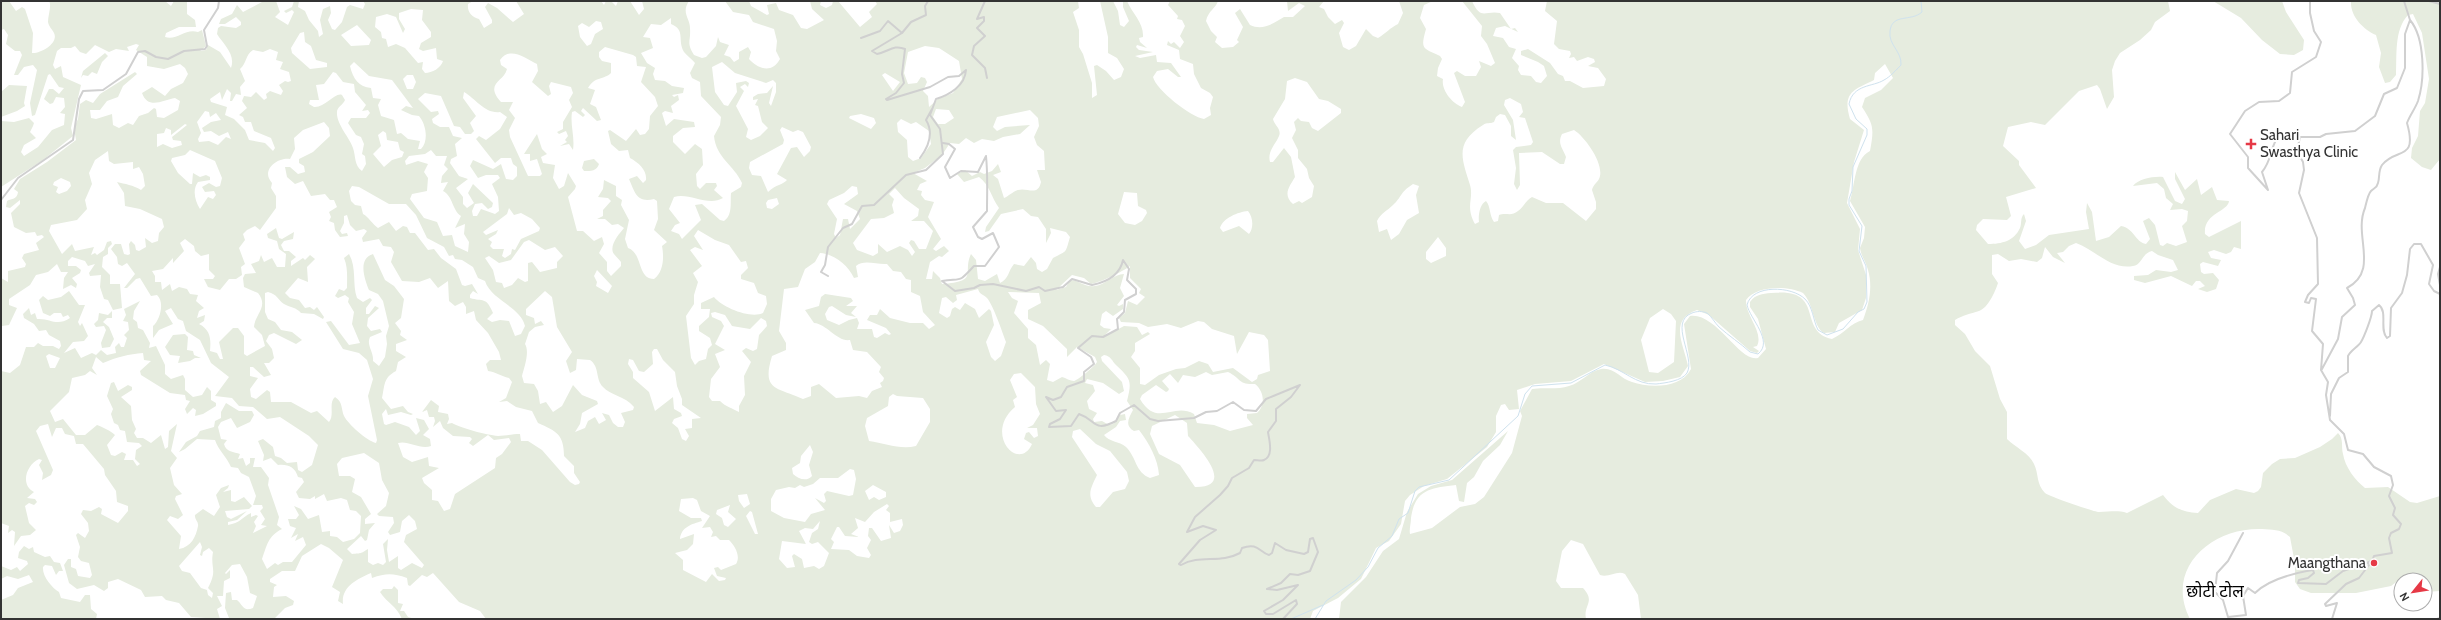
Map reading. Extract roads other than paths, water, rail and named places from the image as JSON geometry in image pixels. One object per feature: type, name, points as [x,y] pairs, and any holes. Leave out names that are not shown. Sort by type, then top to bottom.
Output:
[{"type":"street","points":[[1,200],[18,178],[73,140],[79,99],[84,91],[103,90],[126,74],[138,52],[145,51],[156,57],[168,59],[184,51],[205,49],[207,46],[204,30],[218,8],[219,1]]},
{"type":"street","points":[[828,276],[822,272],[825,265],[828,247],[843,228],[852,224],[862,206],[874,205],[906,175],[926,170],[943,154],[943,143],[938,124],[930,115],[935,106],[936,99],[951,93],[963,81],[966,71],[964,70],[959,76],[948,77],[912,94],[887,100],[886,99],[896,93],[904,83],[902,74],[906,50],[901,47],[890,48],[877,54],[872,51],[902,33],[911,22],[926,14],[925,6],[928,1]]},
{"type":"street","points":[[984,1],[977,19],[984,17],[984,21],[977,28],[985,36],[974,46],[972,55],[985,68],[987,78]]},
{"type":"street","points":[[2310,1],[2310,14],[2320,44],[2314,59],[2292,72],[2292,92],[2279,101],[2259,102],[2245,111],[2230,134],[2248,157],[2248,168],[2268,190],[2262,172],[2269,163],[2272,143],[2280,134],[2300,137],[2320,137],[2326,134],[2355,131],[2375,116],[2384,94],[2397,88],[2405,68],[2405,34],[2410,20]]},
{"type":"street","points":[[2321,370],[2338,339],[2342,317],[2354,305],[2353,298],[2347,288],[2358,279],[2364,271],[2362,218],[2369,196],[2378,185],[2381,167],[2386,160],[2403,155],[2408,149],[2410,135],[2407,123],[2419,99],[2424,70],[2416,29],[2410,20],[2404,1]]},
{"type":"street","points":[[2430,1],[2440,4]]},
{"type":"street","points":[[861,38],[880,31],[888,21],[902,33]]},
{"type":"street","points":[[920,158],[929,146],[931,129],[926,120],[935,106]]},
{"type":"street","points":[[2300,137],[2297,151],[2303,162],[2304,170],[2299,193],[2317,238],[2318,284],[2308,295],[2305,302],[2308,303],[2311,298],[2316,299],[2312,331],[2323,344],[2321,370],[2328,382],[2326,395],[2330,420],[2344,434],[2348,450],[2363,454],[2374,467],[2391,476],[2394,485],[2389,496],[2395,508],[2393,515],[2401,524],[2399,529],[2391,533],[2389,538],[2392,553],[2374,556],[2372,562],[2359,578],[2346,584],[2325,604],[2326,606],[2337,603],[2332,619]]},
{"type":"street","points":[[943,143],[949,144],[955,149],[945,167],[950,178],[961,171],[978,172],[986,156],[988,168],[987,211],[973,227],[978,237],[982,239],[993,233],[999,247],[985,266],[974,266],[964,277],[956,281],[942,281],[955,291],[991,284],[1026,291],[1039,287],[1045,291],[1063,287],[1072,279],[1092,285],[1116,275],[1122,269],[1123,260],[1129,268],[1127,279],[1136,289],[1136,294],[1125,300],[1124,312],[1117,319],[1118,329],[1103,337],[1092,336],[1078,348],[1091,357],[1094,364],[1084,372],[1084,381],[1067,387],[1061,397],[1053,400],[1046,397],[1056,411],[1066,410],[1063,417],[1050,424],[1049,427],[1071,426],[1079,414],[1095,425],[1103,426],[1116,421],[1120,413],[1134,405],[1156,421],[1194,418],[1206,412],[1217,411],[1233,402],[1244,410],[1256,411],[1266,399],[1300,385],[1291,397],[1276,409],[1276,422],[1268,432],[1271,446],[1266,458],[1263,460],[1254,460],[1249,468],[1232,478],[1220,495],[1212,500],[1206,509],[1195,517],[1187,532],[1203,526],[1216,530],[1200,540],[1179,563],[1181,565],[1193,559],[1213,560],[1234,556],[1240,553],[1242,548],[1245,547],[1259,548],[1269,555],[1272,553],[1275,543],[1286,550],[1304,554],[1308,552],[1310,539],[1313,538],[1318,552],[1310,571],[1298,575],[1290,574],[1281,583],[1267,589],[1277,590],[1298,585],[1283,600],[1264,612],[1266,614],[1273,614],[1297,601],[1284,619]]},
{"type":"street","points":[[2330,420],[2331,394],[2339,378],[2348,372],[2348,356],[2361,342],[2363,333],[2370,322],[2372,311],[2379,305],[2382,309],[2384,334],[2387,338],[2390,336],[2391,308],[2402,293],[2407,275],[2410,249],[2414,244],[2421,244],[2433,263],[2429,284],[2434,291],[2440,294]]},
{"type":"street","points":[[2440,267],[2438,274],[2440,284]]},
{"type":"street","points":[[2243,533],[2228,561],[2217,573],[2215,592],[2223,600],[2231,618],[2246,615],[2243,596],[2248,588],[2255,593],[2275,582],[2298,573],[2313,570],[2314,573],[2308,578],[2299,580],[2298,583],[2326,584],[2343,571],[2372,562]]},
{"type":"waterway","points":[[1315,619],[1326,601],[1356,580],[1368,567],[1378,548],[1392,536],[1399,519],[1408,513],[1415,491],[1419,487],[1449,480],[1518,416],[1525,394],[1532,386],[1571,383],[1605,365],[1649,384],[1660,384],[1677,380],[1685,376],[1689,366],[1682,332],[1682,324],[1685,318],[1692,313],[1698,312],[1707,313],[1719,327],[1750,352],[1758,354],[1762,349],[1762,336],[1747,305],[1750,298],[1756,293],[1764,290],[1782,290],[1799,295],[1805,299],[1810,306],[1818,330],[1827,335],[1843,329],[1858,312],[1864,309],[1867,302],[1866,266],[1859,251],[1862,226],[1849,205],[1849,199],[1852,191],[1853,167],[1867,135],[1867,129],[1856,119],[1849,104],[1851,98],[1859,89],[1886,79],[1901,65],[1901,60],[1891,40],[1891,25],[1898,20],[1913,17],[1922,12],[1921,1]]},
{"type":"waterway","points":[[1291,619],[1323,605]]},
{"type":"place","name":"Sahari Swasthya Clinic","points":[[2251,144]]},
{"type":"place","name":"Maangthana","points":[[2374,563]]},
{"type":"district","name":"छोटी टोल","points":[[2215,591]]}]
